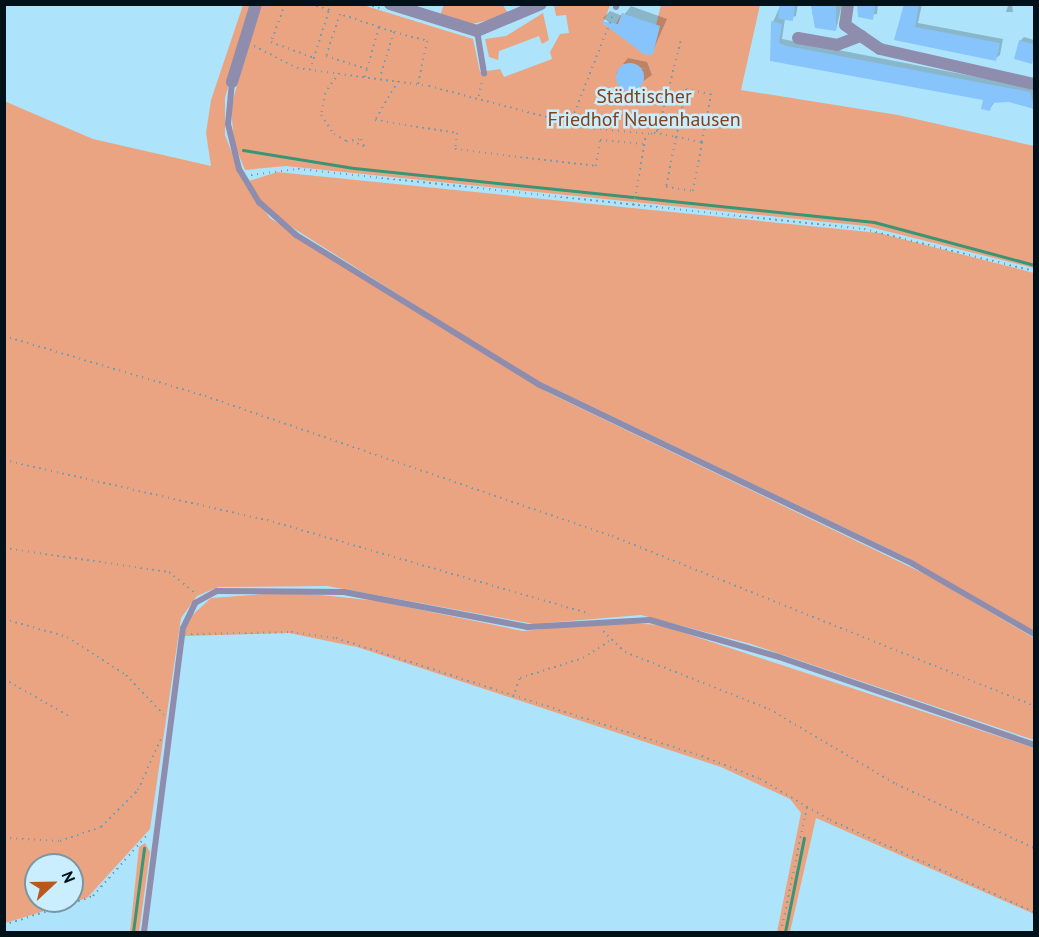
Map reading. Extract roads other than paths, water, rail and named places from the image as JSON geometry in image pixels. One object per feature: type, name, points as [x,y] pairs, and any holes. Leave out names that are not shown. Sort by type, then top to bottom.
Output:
[{"type":"street","points":[[232,82],[256,4]]},
{"type":"street","points":[[390,4],[477,31],[541,4]]},
{"type":"street","points":[[848,4],[845,25],[880,49],[1035,84]]},
{"type":"street","points":[[798,38],[837,45],[861,36]]},
{"type":"lane","points":[[477,31],[484,73]]},
{"type":"lane","points":[[232,82],[228,124],[243,177],[266,210],[296,235],[535,382],[913,564],[1035,634]]},
{"type":"lane","points":[[144,933],[182,635],[200,599],[228,589],[309,589],[399,600],[528,627],[601,618],[650,620],[703,634],[1035,745]]},
{"type":"waterway","points":[[243,150],[354,168],[874,222],[1034,265]]},
{"type":"waterway","points":[[785,932],[804,838]]},
{"type":"waterway","points":[[133,932],[144,848]]},
{"type":"park label","name":"Städtischer Friedhof Neuenhausen","points":[[644,108]]}]
